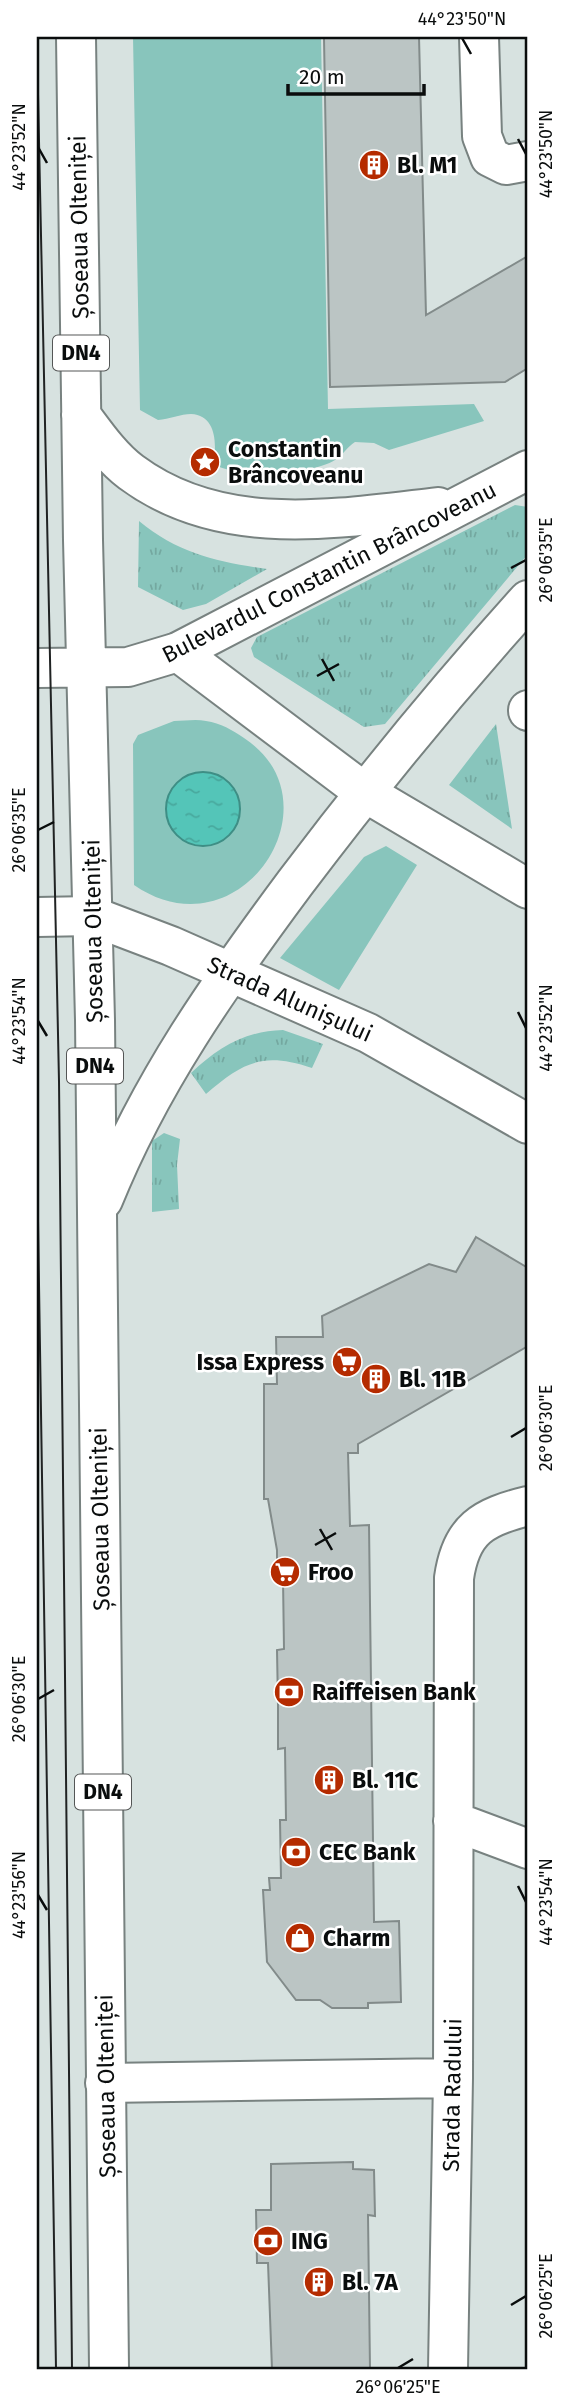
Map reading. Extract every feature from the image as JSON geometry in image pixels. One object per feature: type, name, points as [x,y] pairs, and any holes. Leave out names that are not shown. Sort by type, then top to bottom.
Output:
[{"type":"main road","name":"Șoseaua Olteniței","points":[[76,37],[97,1215],[110,2369]]},
{"type":"main road","points":[[479,37],[482,136],[490,157],[506,165],[528,161]]},
{"type":"main road","points":[[81,415],[130,471],[165,493],[200,508],[236,516],[309,521],[464,503]]},
{"type":"main road","name":"Bulevardul Constantin Brâncoveanu","points":[[86,669],[128,667],[178,652],[528,470]]},
{"type":"main road","points":[[97,1215],[155,1089],[229,971],[363,792],[528,600]]},
{"type":"main road","points":[[178,652],[363,792],[528,889]]},
{"type":"main road","points":[[37,668],[86,669]]},
{"type":"main road","name":"Strada Alunișului","points":[[37,917],[92,916],[229,971],[368,1033],[528,1124]]},
{"type":"main road","name":"Strada Radului","points":[[448,2369],[457,1558],[464,1541],[474,1528],[488,1519],[528,1506]]},
{"type":"main road","points":[[453,1821],[528,1849]]},
{"type":"main road","points":[[105,2083],[453,2078]]},
{"type":"green space","points":[[133,37],[321,37],[328,409],[474,404],[484,421],[389,450],[374,443],[355,442],[335,460],[324,465],[292,472],[256,473],[213,464],[213,433],[206,420],[200,416],[187,414],[158,420],[140,410]]},
{"type":"green space","points":[[515,505],[528,507],[528,554],[385,724],[364,727],[254,657],[251,648],[257,637]]},
{"type":"green space","points":[[139,521],[169,541],[200,555],[267,569],[206,604],[183,610],[138,587]]},
{"type":"green space","points":[[174,721],[211,722],[244,738],[272,766],[283,798],[280,832],[266,863],[241,887],[210,902],[173,902],[134,885],[133,744],[138,735]]},
{"type":"green space","points":[[496,724],[512,829],[449,785]]},
{"type":"green space","points":[[386,846],[417,865],[339,990],[280,958],[364,857]]},
{"type":"green space","points":[[283,1030],[323,1044],[312,1068],[267,1060],[244,1067],[206,1094],[191,1073],[232,1042],[256,1034]]},
{"type":"green space","points":[[164,1133],[180,1139],[177,1165],[179,1209],[152,1212],[152,1141]]},
{"type":"water","points":[[203,772],[217,775],[229,783],[237,795],[240,809],[237,823],[229,835],[217,843],[203,846],[189,843],[177,835],[169,823],[166,809],[169,795],[177,783],[189,775]]},
{"type":"building","name":"Bl. M1","points":[[419,37],[426,315],[528,256],[528,368],[505,382],[330,387],[324,38]]},
{"type":"building","points":[[476,1237],[528,1268],[528,1346],[358,1444],[358,1453],[348,1453],[350,1526],[369,1525],[374,1922],[399,1921],[401,2002],[368,2003],[368,2008],[332,2008],[320,2000],[296,2000],[267,1962],[263,1890],[270,1890],[269,1878],[281,1878],[280,1820],[286,1820],[285,1748],[278,1749],[277,1650],[284,1649],[283,1579],[277,1579],[277,1550],[268,1499],[264,1499],[264,1384],[277,1384],[276,1337],[323,1337],[322,1316],[429,1264],[456,1272]]},
{"type":"building","name":"Bl. 7A","points":[[353,2162],[353,2169],[374,2170],[375,2216],[368,2215],[370,2369],[272,2369],[268,2263],[257,2263],[256,2210],[271,2210],[271,2164]]},
{"type":"tram line","points":[[37,47],[59,1081],[72,2369]]},
{"type":"tram line","points":[[37,1157],[56,2369]]},
{"type":"place","name":"Bl. M1","points":[[374,165]]},
{"type":"place","name":"Constantin Brâncoveanu","points":[[205,462]]},
{"type":"place","name":"Issa Express","points":[[347,1362]]},
{"type":"place","name":"Bl. 11B","points":[[376,1379]]},
{"type":"place","name":"Froo","points":[[285,1572]]},
{"type":"place","name":"Raiffeisen Bank","points":[[289,1692]]},
{"type":"place","name":"Bl. 11C","points":[[329,1780]]},
{"type":"place","name":"CEC Bank","points":[[296,1852]]},
{"type":"place","name":"Charm","points":[[300,1938]]},
{"type":"place","name":"ING","points":[[268,2241]]},
{"type":"place","name":"Bl. 7A","points":[[319,2282]]}]
